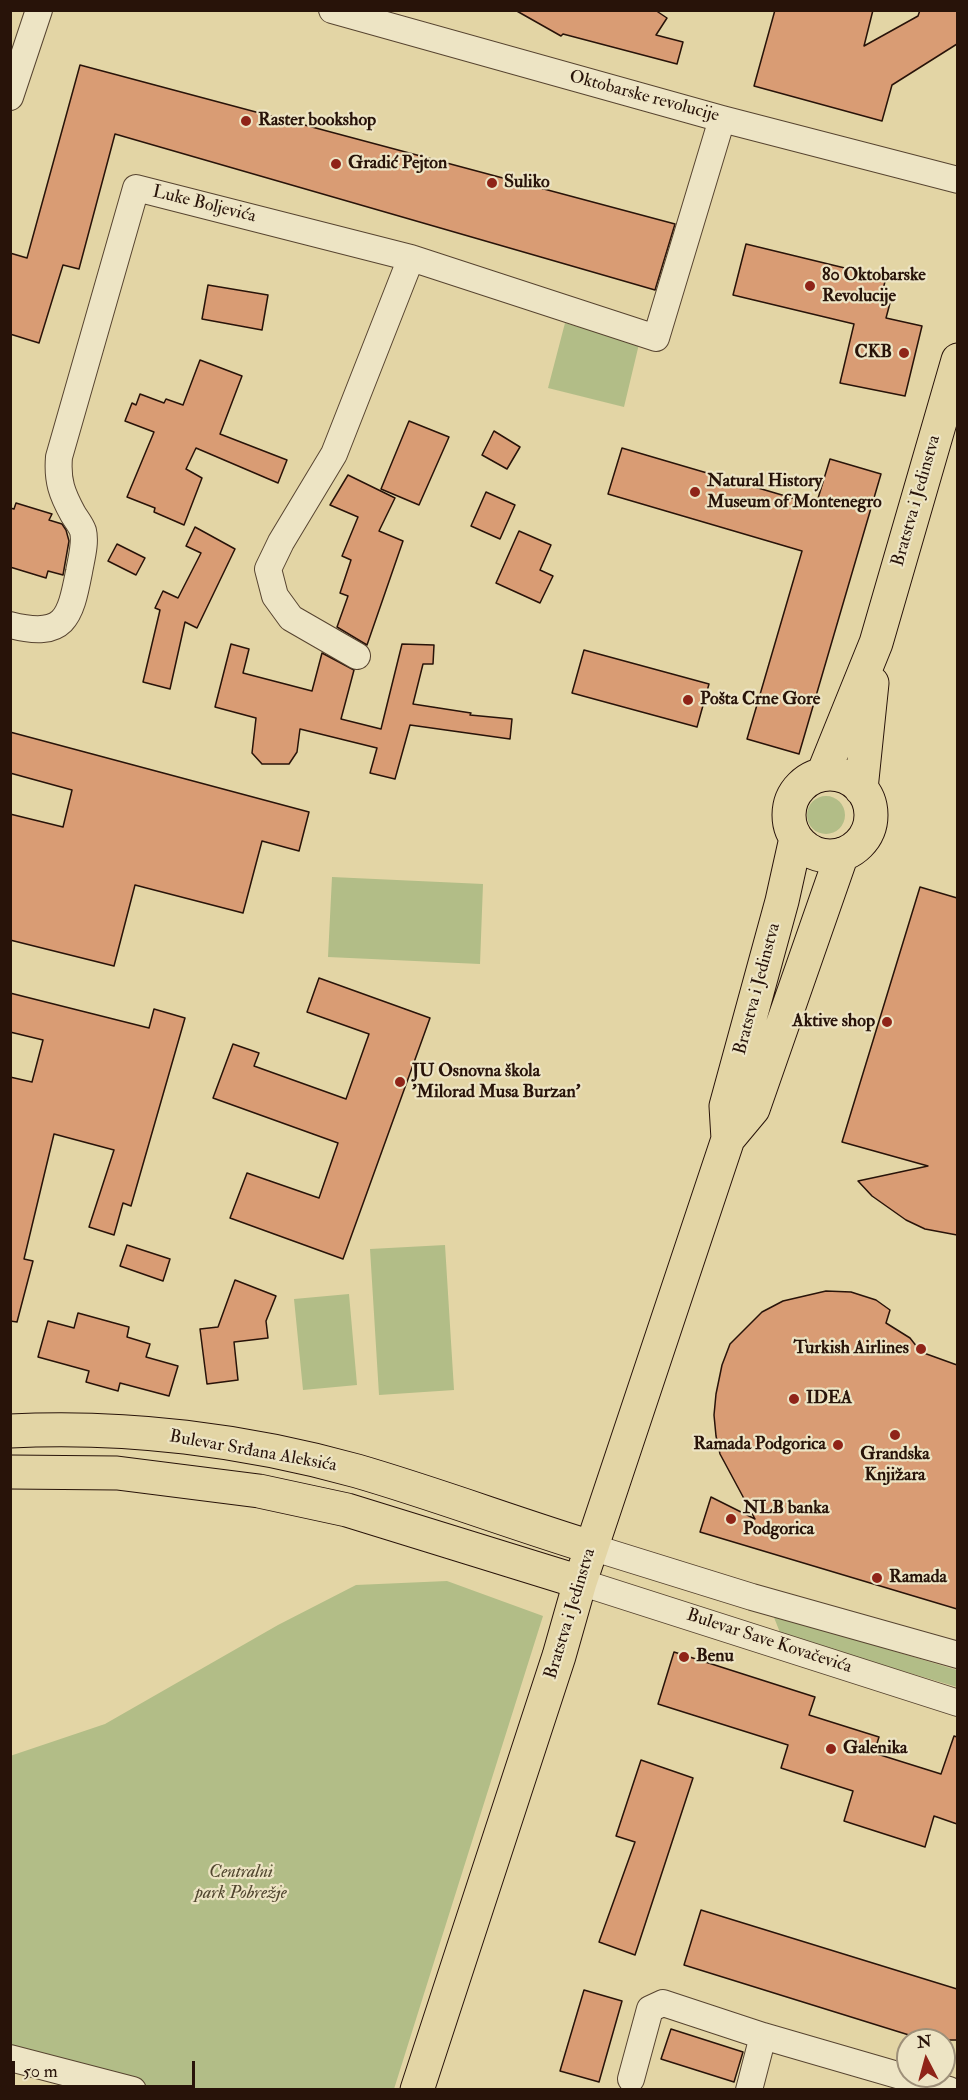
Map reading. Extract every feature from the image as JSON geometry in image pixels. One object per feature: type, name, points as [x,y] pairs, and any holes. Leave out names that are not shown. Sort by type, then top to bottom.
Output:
[{"type":"main road","name":"Bratstva i Jedinstva","points":[[823,774],[876,643],[957,360]]},
{"type":"main road","name":"Bratstva i Jedinstva","points":[[861,789],[876,643]]},
{"type":"main road","points":[[823,774],[837,774],[850,780],[861,789],[870,807],[869,828],[854,848],[842,854],[829,856],[816,854],[804,848],[790,826],[788,813],[791,800],[798,788],[810,779],[823,774]]},
{"type":"main road","name":"Bratstva i Jedinstva","points":[[417,2090],[482,1884],[559,1656],[591,1547],[725,1147],[726,1107],[782,901],[796,838]]},
{"type":"main road","name":"Bratstva i Jedinstva","points":[[725,1147],[753,1109],[842,854]]},
{"type":"main road","name":"Bulevar Srđana Aleksića","points":[[10,1431],[121,1432],[205,1440],[293,1455],[357,1471],[591,1547]]},
{"type":"main road","name":"Bulevar Srđana Aleksića","points":[[10,1472],[117,1473],[258,1491],[347,1510],[580,1582]]},
{"type":"street","points":[[10,97],[39,10]]},
{"type":"street","name":"Oktobarske revolucije","points":[[332,10],[722,119],[957,180]]},
{"type":"street","name":"Luke Boljevića","points":[[10,625],[28,629],[49,627],[64,621],[72,609],[82,554],[83,531],[61,492],[58,478],[59,458],[136,188],[411,258],[656,338],[712,162],[722,119]]},
{"type":"street","points":[[357,656],[291,618],[275,596],[268,569],[281,542],[334,454],[411,258]]},
{"type":"street","name":"Bulevar Save Kovačevića","points":[[591,1547],[752,1597],[957,1656]]},
{"type":"street","name":"Bulevar Save Kovačevića","points":[[580,1582],[957,1702]]},
{"type":"street","points":[[631,2079],[650,2009],[663,2003],[763,2036],[949,2090]]},
{"type":"street","points":[[749,2090],[763,2036]]},
{"type":"street","points":[[10,2058],[133,2090]]},
{"type":"green space","points":[[565,323],[639,344],[624,407],[548,388]]},
{"type":"green space","points":[[826,796],[839,802],[845,815],[839,828],[826,834],[813,828],[807,815],[813,802]]},
{"type":"green space","points":[[332,877],[483,884],[480,964],[328,957]]},
{"type":"green space","points":[[445,1245],[454,1390],[379,1395],[370,1249]]},
{"type":"green space","points":[[349,1294],[357,1385],[303,1390],[294,1299]]},
{"type":"green space","name":"Centralni park Pobrežje","points":[[447,1581],[543,1616],[394,2089],[160,2089],[11,2050],[10,1756],[105,1724],[278,1625],[356,1585]]},
{"type":"green space","points":[[773,1615],[957,1670],[957,1687],[781,1635]]},
{"type":"building","points":[[515,10],[655,10],[667,18],[656,35],[683,42],[677,64],[563,34],[561,36]]},
{"type":"building","points":[[775,10],[873,10],[864,46],[918,16],[920,10],[957,10],[957,44],[892,85],[882,121],[754,86]]},
{"type":"building","name":"Gradić Pejton","points":[[80,65],[675,224],[655,290],[115,134],[79,269],[63,265],[39,343],[10,334],[10,253],[27,258]]},
{"type":"building","name":"80 Oktobarske Revolucije","points":[[746,244],[886,278],[880,300],[890,303],[886,318],[922,326],[905,396],[840,383],[854,324],[733,295]]},
{"type":"building","points":[[208,285],[268,295],[262,330],[202,319]]},
{"type":"building","points":[[200,360],[242,376],[220,434],[287,460],[278,483],[196,448],[186,469],[202,478],[184,525],[154,512],[155,508],[127,497],[154,432],[125,421],[132,403],[136,405],[140,394],[164,403],[166,399],[183,405]]},
{"type":"building","points":[[409,421],[449,437],[419,505],[381,489]]},
{"type":"building","points":[[494,431],[520,447],[507,469],[482,455]]},
{"type":"building","points":[[622,448],[816,505],[830,459],[881,474],[799,754],[747,739],[802,551],[608,494]]},
{"type":"building","points":[[348,475],[395,498],[379,531],[403,541],[367,645],[337,627],[348,596],[340,593],[351,560],[342,556],[358,517],[330,505]]},
{"type":"building","points":[[486,492],[515,505],[500,539],[471,526]]},
{"type":"building","points":[[16,503],[52,514],[49,520],[62,524],[66,530],[69,541],[63,575],[48,571],[46,578],[10,567],[10,508],[14,509]]},
{"type":"building","points":[[195,527],[235,549],[197,628],[185,622],[170,689],[143,682],[160,610],[155,608],[163,591],[178,598],[201,553],[186,546]]},
{"type":"building","points":[[519,531],[551,545],[540,570],[553,576],[540,603],[496,583]]},
{"type":"building","points":[[117,544],[145,558],[136,575],[108,561]]},
{"type":"building","points":[[231,644],[249,649],[243,673],[312,691],[322,653],[354,670],[341,719],[381,729],[402,644],[434,645],[433,664],[423,664],[413,704],[471,713],[470,715],[512,719],[510,739],[410,725],[395,779],[370,773],[377,748],[300,729],[297,752],[289,764],[262,764],[252,753],[256,718],[215,707]]},
{"type":"building","points":[[584,650],[709,684],[697,727],[572,693]]},
{"type":"building","points":[[10,732],[309,812],[299,851],[262,841],[243,913],[135,885],[114,966],[10,940],[10,814],[63,827],[72,790],[10,773]]},
{"type":"building","points":[[920,887],[957,898],[957,1235],[925,1229],[906,1220],[872,1196],[858,1181],[928,1166],[842,1142]]},
{"type":"building","points":[[319,978],[430,1018],[343,1259],[230,1218],[247,1173],[319,1198],[338,1143],[213,1098],[233,1044],[259,1053],[254,1066],[346,1099],[369,1034],[307,1012]]},
{"type":"building","points":[[10,993],[149,1028],[154,1009],[185,1018],[131,1206],[123,1203],[114,1235],[89,1227],[114,1150],[54,1134],[24,1259],[33,1261],[17,1322],[10,1321],[10,1077],[32,1082],[43,1040],[10,1032]]},
{"type":"building","points":[[127,1245],[170,1259],[163,1281],[120,1266]]},
{"type":"building","points":[[235,1280],[276,1296],[266,1321],[268,1338],[234,1342],[238,1380],[207,1384],[200,1329],[218,1327]]},
{"type":"building","name":"Ramada Podgorica","points":[[826,1291],[851,1292],[876,1300],[890,1310],[886,1323],[910,1338],[921,1352],[957,1365],[957,1609],[700,1532],[711,1497],[755,1519],[720,1454],[716,1436],[714,1415],[716,1394],[722,1365],[730,1344],[762,1312],[783,1301]]},
{"type":"building","points":[[78,1313],[129,1327],[127,1337],[150,1344],[146,1357],[178,1366],[169,1396],[120,1383],[118,1391],[86,1382],[89,1371],[38,1357],[48,1321],[74,1328]]},
{"type":"building","name":"Galenika","points":[[674,1652],[815,1697],[809,1715],[879,1737],[874,1753],[941,1774],[954,1736],[957,1737],[957,1824],[934,1816],[925,1847],[844,1821],[853,1791],[781,1768],[788,1745],[658,1704]]},
{"type":"building","points":[[641,1760],[693,1778],[635,1955],[599,1942],[635,1842],[616,1836]]},
{"type":"building","points":[[701,1910],[957,1989],[957,2040],[956,2028],[896,2028],[896,2031],[684,1965]]},
{"type":"building","points":[[584,1990],[622,2001],[599,2082],[560,2071]]},
{"type":"building","points":[[671,2029],[743,2052],[734,2082],[661,2059]]},
{"type":"place","name":"Raster bookshop","points":[[246,121]]},
{"type":"place","name":"Gradić Pejton","points":[[336,164]]},
{"type":"place","name":"Suliko","points":[[492,183]]},
{"type":"place","name":"80 Oktobarske Revolucije","points":[[810,286]]},
{"type":"place","name":"CKB","points":[[904,353]]},
{"type":"place","name":"Natural History Museum of Montenegro","points":[[695,492]]},
{"type":"place","name":"Pošta Crne Gore","points":[[688,700]]},
{"type":"place","name":"Aktive shop","points":[[887,1022]]},
{"type":"place","name":"JU Osnovna škola 'Milorad Musa Burzan'","points":[[400,1082]]},
{"type":"place","name":"Turkish Airlines","points":[[921,1349]]},
{"type":"place","name":"IDEA","points":[[794,1399]]},
{"type":"place","name":"Grandska Knjižara","points":[[895,1435]]},
{"type":"place","name":"Ramada Podgorica","points":[[838,1445]]},
{"type":"place","name":"NLB banka Podgorica","points":[[731,1519]]},
{"type":"place","name":"Ramada","points":[[877,1578]]},
{"type":"place","name":"Benu","points":[[684,1657]]},
{"type":"place","name":"Galenika","points":[[831,1749]]}]
